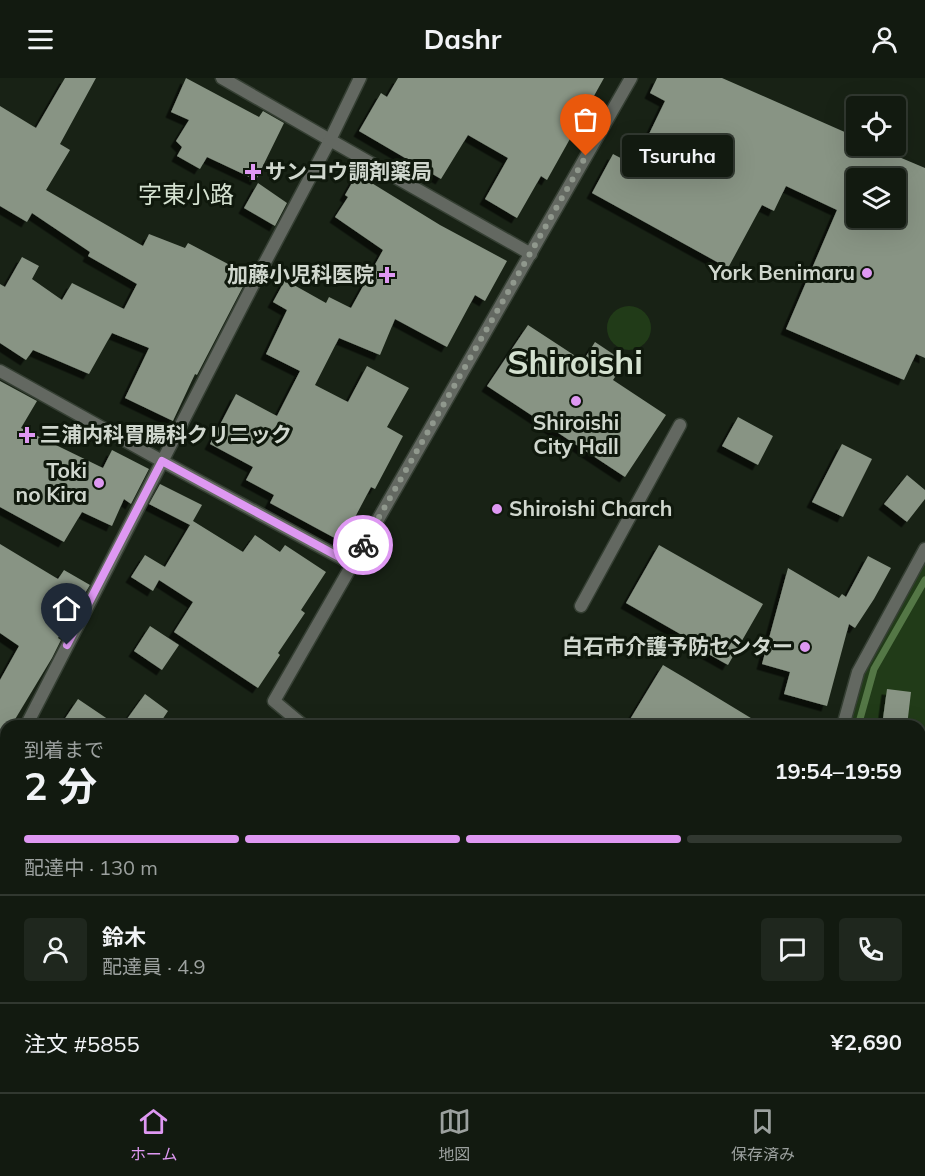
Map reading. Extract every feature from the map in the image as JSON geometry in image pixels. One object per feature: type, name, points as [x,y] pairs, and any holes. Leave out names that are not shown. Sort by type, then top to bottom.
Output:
[{"type":"street","points":[[222,78],[531,254]]},
{"type":"street","points":[[29,720],[360,78]]},
{"type":"street","points":[[297,720],[274,700],[631,78]]},
{"type":"street","points":[[0,371],[352,564]]},
{"type":"street","points":[[581,606],[680,425]]},
{"type":"street","points":[[845,720],[858,672],[925,549]]},
{"type":"green space","points":[[629,306],[638,307],[645,312],[650,319],[650,337],[645,344],[638,349],[629,350],[620,349],[613,344],[608,337],[607,328],[608,319],[613,312],[620,307]]},
{"type":"green space","points":[[925,549],[925,720],[845,720],[858,672]]},
{"type":"building","points":[[65,78],[96,78],[60,144],[70,150],[46,190],[143,246],[149,234],[185,248],[188,243],[249,275],[197,375],[195,374],[173,421],[125,398],[149,348],[112,333],[89,374],[33,350],[26,360],[0,343],[0,284],[5,287],[22,257],[39,266],[32,279],[62,300],[72,283],[124,309],[137,284],[88,256],[90,252],[32,213],[27,222],[0,206],[0,106],[36,128]]},
{"type":"building","points":[[186,78],[259,117],[263,111],[284,123],[256,180],[207,157],[200,169],[177,156],[182,147],[176,141],[189,120],[171,112]]},
{"type":"building","points":[[398,78],[604,78],[547,180],[541,176],[517,218],[485,199],[508,158],[468,135],[441,179],[359,131],[381,93],[387,97]]},
{"type":"building","points":[[657,78],[722,78],[846,133],[846,156],[897,156],[925,168],[925,358],[916,354],[904,380],[786,329],[837,210],[786,186],[774,211],[762,205],[728,268],[592,193],[613,154],[634,165],[665,101],[650,93]]},
{"type":"building","points":[[357,174],[440,225],[507,261],[485,301],[475,295],[447,347],[395,319],[380,355],[339,338],[315,385],[348,402],[367,366],[409,388],[387,427],[403,436],[375,489],[371,487],[342,542],[270,503],[274,495],[246,480],[253,467],[210,444],[236,394],[277,416],[300,371],[266,354],[287,310],[273,302],[285,280],[326,303],[329,297],[351,308],[383,250],[335,217],[348,197],[345,195]]},
{"type":"building","points":[[258,183],[287,203],[275,226],[244,208]]},
{"type":"building","name":"Shiroishi City Hall","points":[[528,325],[583,361],[595,342],[625,362],[613,380],[666,415],[625,477],[487,386]]},
{"type":"building","points":[[0,381],[37,401],[21,428],[103,468],[112,450],[149,469],[131,504],[124,499],[112,526],[82,512],[64,542],[0,507]]},
{"type":"building","points":[[738,417],[773,436],[758,465],[722,446]]},
{"type":"building","points":[[842,444],[872,459],[843,517],[812,502]]},
{"type":"building","points":[[907,475],[925,490],[925,499],[907,522],[884,504]]},
{"type":"building","points":[[160,484],[202,505],[193,521],[243,552],[255,535],[280,552],[285,545],[326,572],[301,610],[305,613],[258,688],[174,632],[193,602],[159,580],[153,591],[131,577],[145,555],[165,567],[190,525],[149,504]]},
{"type":"building","points":[[0,544],[58,579],[64,570],[90,585],[58,638],[61,640],[52,658],[15,720],[0,720],[0,680],[19,646],[0,633]]},
{"type":"building","points":[[659,545],[763,604],[728,665],[694,646],[696,643],[626,603]]},
{"type":"building","points":[[868,556],[891,568],[855,628],[849,624],[827,706],[784,694],[790,672],[762,664],[788,568],[839,598],[842,594],[846,597]]},
{"type":"building","points":[[150,626],[179,645],[162,670],[134,651]]},
{"type":"building","points":[[663,665],[754,720],[630,720]]},
{"type":"building","points":[[887,689],[911,692],[908,720],[883,720]]},
{"type":"building","points":[[145,694],[168,711],[162,720],[126,720]]},
{"type":"building","points":[[78,699],[109,720],[64,720]]},
{"type":"waterway","points":[[860,720],[874,669],[925,580]]},
{"type":"way so far","points":[[363,545],[586,156]]},
{"type":"place","name":"Tsuruha","points":[[586,156]]},
{"type":"place","name":"サンコウ調剤薬局","points":[[253,172]]},
{"type":"place","name":"York Benimaru","points":[[867,273]]},
{"type":"place","name":"加藤小児科医院","points":[[387,275]]},
{"type":"place","name":"Shiroishi City Hall","points":[[576,401]]},
{"type":"place","name":"三浦内科胃腸科クリニック","points":[[27,435]]},
{"type":"place","name":"Toki no Kira","points":[[99,483]]},
{"type":"place","name":"Shiroishi Charch","points":[[497,509]]},
{"type":"place","name":"白石市介護予防センター","points":[[805,647]]},
{"type":"district","name":"字東小路","points":[[186,195]]},
{"type":"district","name":"Shiroishi","points":[[575,362]]},
{"type":"route","points":[[67,645],[162,461],[352,564],[363,545]]}]
